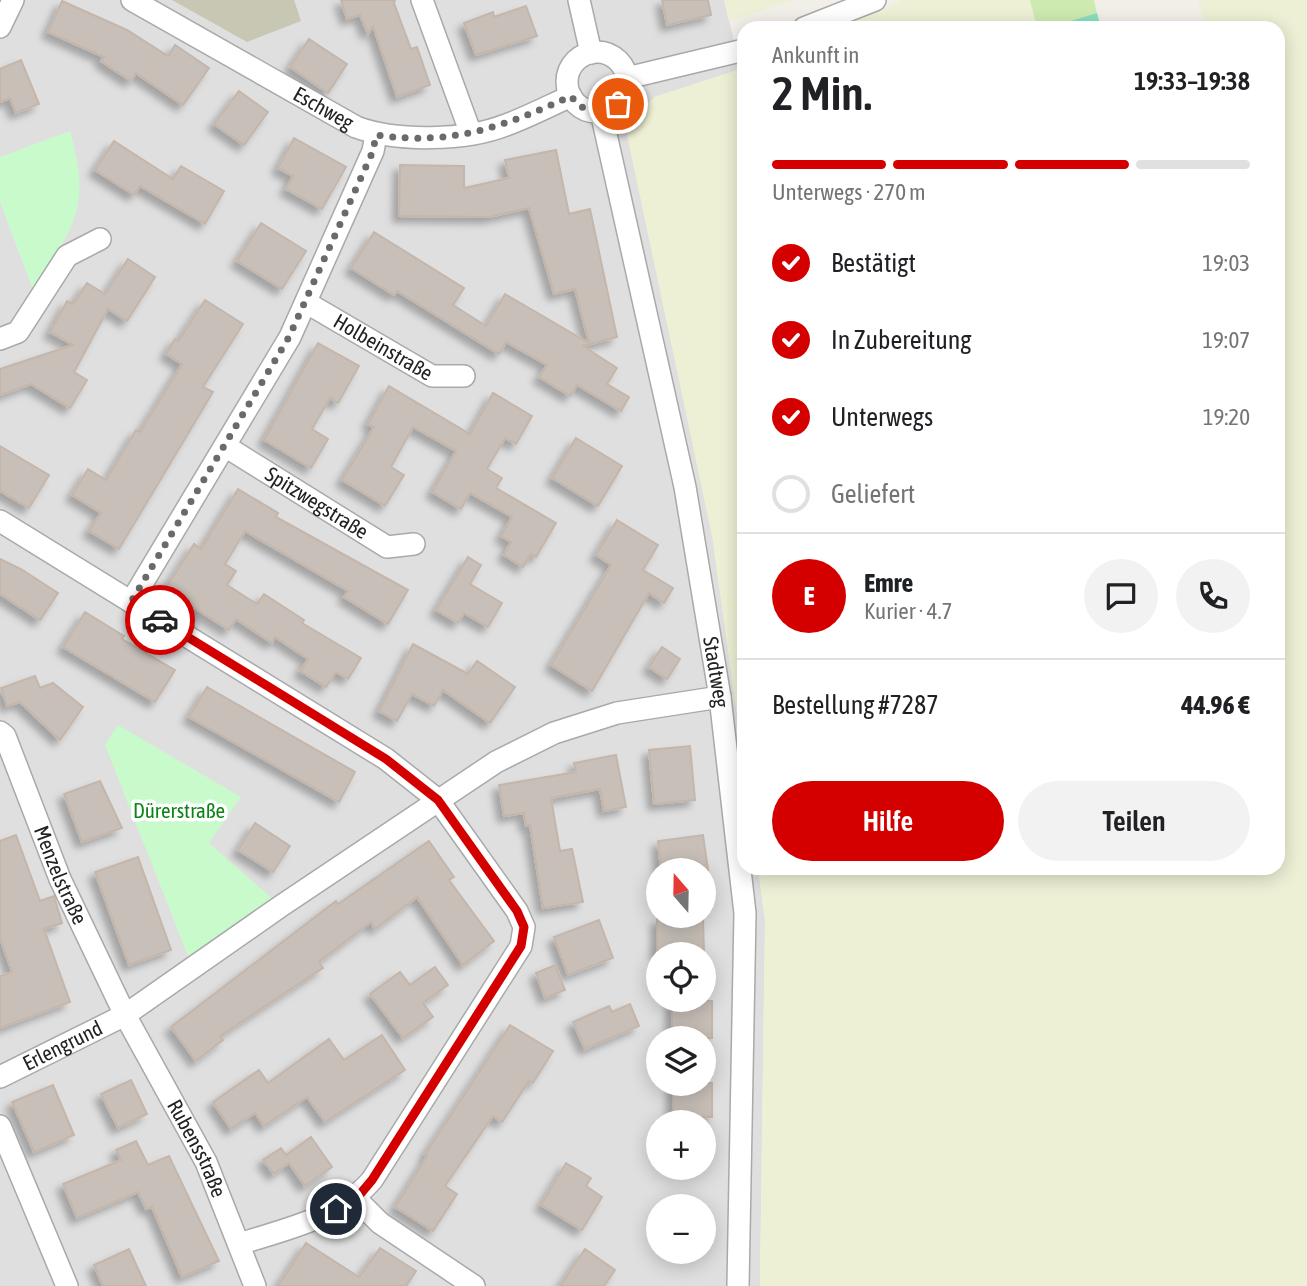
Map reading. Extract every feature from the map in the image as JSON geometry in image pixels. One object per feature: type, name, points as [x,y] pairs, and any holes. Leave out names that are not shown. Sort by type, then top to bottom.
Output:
[{"type":"street","points":[[0,27],[13,0]]},
{"type":"street","name":"Eschweg","points":[[132,0],[356,127],[376,135],[394,137],[471,134],[504,126],[571,96]]},
{"type":"street","points":[[422,0],[471,134]]},
{"type":"street","points":[[579,0],[591,53]]},
{"type":"street","points":[[822,21],[875,0]]},
{"type":"street","points":[[627,78],[737,52]]},
{"type":"street","points":[[591,53],[610,55],[624,69],[627,78],[624,97],[610,109],[601,112],[583,109],[571,96],[568,78],[571,69],[583,56],[591,53]]},
{"type":"street","name":"Stadtweg","points":[[601,112],[683,477],[720,697],[737,844]]},
{"type":"street","points":[[131,602],[307,303],[373,151],[376,135]]},
{"type":"street","points":[[0,339],[18,332],[67,256],[100,239]]},
{"type":"street","name":"Holbeinstraße","points":[[307,303],[432,376],[464,376]]},
{"type":"street","name":"Spitzwegstraße","points":[[225,446],[387,547],[414,544]]},
{"type":"street","points":[[0,521],[386,759],[438,800],[517,911],[524,927],[521,946],[372,1180],[356,1199],[317,1218],[239,1244]]},
{"type":"street","points":[[125,1015],[496,762],[554,733],[617,713],[720,697]]},
{"type":"street","name":"Menzelstraße","points":[[0,732],[5,736],[60,880],[125,1015]]},
{"type":"street","name":"Stadtweg","points":[[738,1286],[745,913],[741,875]]},
{"type":"street","name":"Erlengrund","points":[[0,1077],[125,1015]]},
{"type":"street","name":"Rubensstraße","points":[[125,1015],[194,1139],[255,1286]]},
{"type":"street","points":[[0,1126],[67,1286]]},
{"type":"street","points":[[356,1199],[380,1223],[474,1286]]},
{"type":"shaded area","points":[[0,0],[724,0],[737,53],[737,70],[655,97],[737,712],[737,875],[759,875],[765,920],[760,1286],[0,1286]]},
{"type":"shaded area","points":[[172,0],[294,0],[301,21],[247,42]]},
{"type":"shaded area","points":[[724,0],[794,0],[729,21]]},
{"type":"shaded area","points":[[903,0],[1030,0],[1035,21],[855,21]]},
{"type":"shaded area","points":[[1198,0],[1307,0],[1307,1286],[760,1286],[765,920],[759,875],[1285,875],[1285,21],[1204,21]]},
{"type":"shaded area","points":[[737,70],[737,715],[712,536],[627,135],[641,111],[654,97]]},
{"type":"green space","points":[[1030,0],[1094,0],[1097,13],[1070,21],[1035,21]]},
{"type":"green space","points":[[1097,13],[1099,21],[1070,21]]},
{"type":"green space","points":[[70,131],[79,180],[79,199],[69,232],[33,290],[0,202],[0,157]]},
{"type":"green space","name":"Dürerstraße","points":[[118,725],[241,797],[209,843],[281,906],[192,966],[105,745]]},
{"type":"building","points":[[341,0],[395,0],[411,49],[417,47],[430,85],[397,97],[373,26],[368,34],[360,15],[347,19]]},
{"type":"building","points":[[662,0],[708,0],[711,15],[667,25]]},
{"type":"building","points":[[62,1],[127,30],[168,56],[175,45],[209,68],[183,105],[136,73],[131,81],[101,61],[104,57],[48,32]]},
{"type":"building","points":[[526,6],[537,36],[476,55],[464,23],[493,12],[494,17]]},
{"type":"building","points":[[309,39],[347,64],[328,93],[290,67]]},
{"type":"building","points":[[21,60],[39,104],[16,113],[10,98],[0,102],[0,69]]},
{"type":"building","points":[[239,91],[268,112],[244,145],[214,124]]},
{"type":"building","points":[[294,138],[346,167],[322,209],[286,189],[293,176],[278,168]]},
{"type":"building","points":[[114,141],[173,179],[181,166],[224,191],[205,224],[140,186],[134,195],[95,170]]},
{"type":"building","points":[[556,150],[569,214],[590,209],[617,337],[583,346],[617,368],[607,384],[629,397],[621,411],[577,385],[570,396],[539,377],[547,365],[506,342],[499,354],[397,291],[394,295],[351,268],[374,232],[464,288],[453,305],[486,326],[505,294],[589,343],[575,289],[554,294],[529,208],[489,217],[399,216],[400,165],[464,166],[464,188],[509,178],[505,160]]},
{"type":"building","points":[[261,223],[306,251],[282,289],[237,261]]},
{"type":"building","points":[[128,259],[155,277],[127,321],[108,309],[74,372],[87,380],[70,408],[31,384],[0,395],[0,369],[73,345],[50,332],[67,301],[73,304],[87,283],[105,294]]},
{"type":"building","points":[[205,300],[243,324],[203,387],[213,392],[119,549],[89,531],[101,513],[72,495],[88,469],[106,480],[136,430],[140,432],[182,364],[166,354],[175,339],[178,341]]},
{"type":"building","points":[[318,343],[359,366],[338,403],[330,398],[312,429],[328,439],[311,468],[264,440]]},
{"type":"building","points":[[389,386],[470,434],[493,393],[532,416],[516,444],[505,438],[487,469],[502,478],[496,488],[556,523],[536,557],[531,554],[523,567],[504,555],[511,542],[501,536],[512,517],[470,493],[461,509],[432,492],[456,451],[413,427],[391,467],[404,475],[385,506],[342,480],[374,427],[368,424]]},
{"type":"building","points":[[576,438],[622,466],[598,506],[552,478]]},
{"type":"building","points":[[0,446],[49,475],[29,508],[0,491]]},
{"type":"building","points":[[238,489],[278,513],[276,517],[408,590],[388,624],[344,597],[348,591],[245,531],[225,564],[236,571],[227,585],[257,604],[264,594],[304,620],[302,623],[361,658],[348,679],[336,672],[326,687],[300,671],[308,659],[275,637],[272,643],[236,619],[229,630],[165,589],[194,544],[201,549]]},
{"type":"building","points":[[617,520],[658,545],[643,570],[673,588],[664,603],[649,593],[592,691],[551,665],[611,565],[596,555]]},
{"type":"building","points":[[468,557],[481,565],[470,584],[502,603],[488,627],[464,613],[458,623],[436,610]]},
{"type":"building","points":[[0,559],[58,593],[40,620],[0,594]]},
{"type":"building","points":[[85,612],[124,636],[122,639],[175,670],[155,702],[63,647]]},
{"type":"building","points":[[413,644],[468,674],[477,661],[515,687],[490,723],[443,690],[434,706],[412,694],[397,721],[379,711]]},
{"type":"building","points":[[662,647],[680,659],[667,679],[649,667]]},
{"type":"building","points":[[35,676],[40,688],[53,683],[83,707],[60,740],[20,702],[7,706],[1,688]]},
{"type":"building","points":[[207,687],[355,772],[339,802],[189,717]]},
{"type":"building","points":[[690,746],[695,800],[654,804],[649,750]]},
{"type":"building","points":[[616,755],[626,807],[604,811],[600,789],[551,798],[560,851],[572,849],[583,902],[543,908],[530,825],[526,826],[524,813],[504,816],[499,785],[576,772],[574,763]]},
{"type":"building","points":[[100,781],[122,828],[82,842],[64,794]]},
{"type":"building","points":[[255,823],[290,846],[273,872],[238,850]]},
{"type":"building","points":[[16,835],[40,901],[54,896],[62,923],[44,929],[70,1002],[0,1028],[0,976],[12,972],[0,938],[0,841]]},
{"type":"building","points":[[703,835],[706,858],[660,858],[658,841]]},
{"type":"building","points":[[429,841],[454,877],[449,880],[494,941],[463,965],[417,897],[375,929],[371,922],[319,962],[323,968],[220,1036],[223,1040],[196,1061],[171,1027],[336,901],[338,904]]},
{"type":"building","points":[[138,857],[171,950],[129,965],[95,872]]},
{"type":"building","points":[[599,920],[613,958],[568,975],[554,937]]},
{"type":"building","points":[[657,928],[703,928],[704,942],[657,942]]},
{"type":"building","points":[[555,965],[565,990],[545,998],[536,973]]},
{"type":"building","points":[[435,967],[448,985],[423,1003],[433,1017],[403,1038],[370,994],[400,972],[410,985]]},
{"type":"building","points":[[630,1004],[639,1026],[585,1049],[573,1022],[609,1006],[612,1012]]},
{"type":"building","points":[[672,1012],[712,1012],[712,1026],[672,1026]]},
{"type":"building","points":[[510,1025],[553,1051],[533,1083],[529,1081],[502,1122],[493,1116],[445,1186],[457,1194],[433,1231],[395,1207],[427,1156],[425,1154]]},
{"type":"building","points":[[382,1035],[405,1070],[325,1122],[307,1097],[264,1126],[255,1113],[231,1129],[213,1102],[259,1070],[268,1083],[329,1039],[344,1060]]},
{"type":"building","points":[[131,1080],[147,1114],[118,1128],[101,1094]]},
{"type":"building","points":[[53,1085],[74,1135],[34,1152],[12,1102]]},
{"type":"building","points":[[673,1096],[712,1096],[712,1110],[673,1110]]},
{"type":"building","points":[[311,1137],[332,1167],[305,1186],[289,1163],[274,1174],[263,1160],[281,1148],[286,1155]]},
{"type":"building","points":[[136,1141],[148,1165],[169,1156],[219,1261],[182,1277],[152,1207],[146,1209],[138,1192],[77,1218],[63,1184],[121,1160],[116,1150]]},
{"type":"building","points":[[566,1163],[591,1178],[586,1186],[602,1197],[582,1230],[541,1205]]},
{"type":"building","points":[[306,1243],[359,1277],[380,1248],[416,1271],[406,1286],[278,1286]]},
{"type":"building","points":[[129,1249],[146,1286],[103,1286],[94,1265]]},
{"type":"building","points":[[585,1249],[615,1270],[604,1286],[560,1286]]},
{"type":"way so far","points":[[160,620],[131,602],[307,303],[373,151],[376,135],[394,137],[471,134],[504,126],[571,96],[583,109],[592,112],[601,112],[618,104]]},
{"type":"route","points":[[160,620],[386,759],[438,800],[517,911],[524,927],[521,946],[372,1180],[356,1199],[336,1209]]}]
